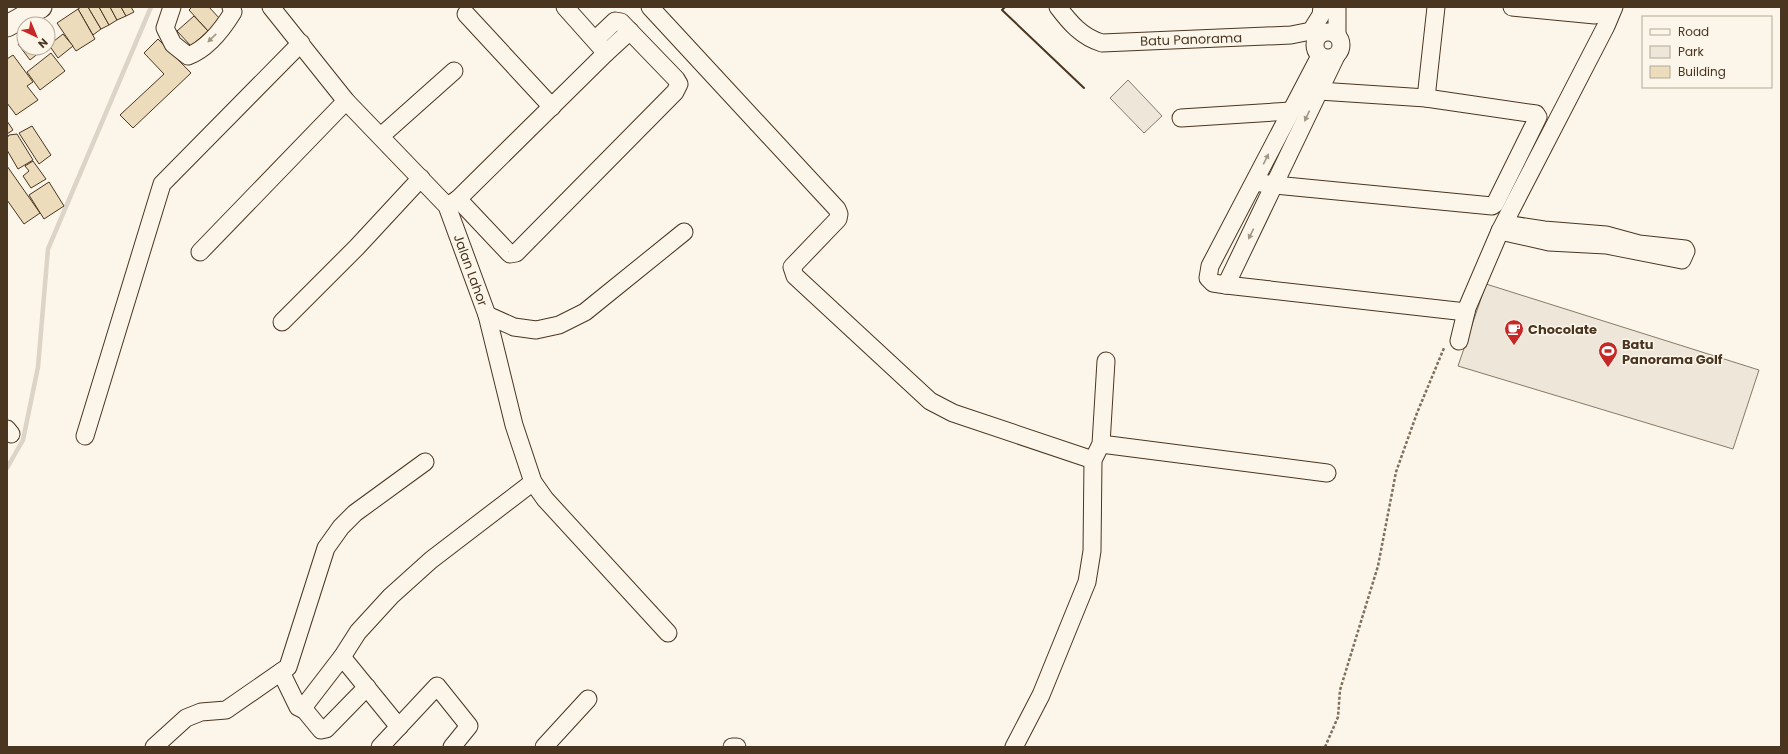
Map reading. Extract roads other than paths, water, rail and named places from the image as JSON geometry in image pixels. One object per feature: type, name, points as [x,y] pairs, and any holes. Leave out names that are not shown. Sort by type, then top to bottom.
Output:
[{"type":"main road","points":[[7,26],[41,7]]},
{"type":"street","points":[[172,7],[165,28],[173,44],[188,56],[198,52],[224,27],[233,12],[232,7]]},
{"type":"street","name":"Jalan Lahor","points":[[271,7],[346,101],[421,178],[453,203],[487,315],[514,425],[533,482],[545,499],[668,633]]},
{"type":"street","points":[[566,7],[606,53]]},
{"type":"street","points":[[650,7],[837,209],[839,214],[838,219],[792,267],[794,276],[930,401],[953,413],[1093,460]]},
{"type":"street","name":"Batu Panorama","points":[[1058,7],[1071,24],[1082,33],[1102,43],[1291,35],[1321,46],[1321,33],[1329,31],[1337,34]]},
{"type":"street","points":[[1226,285],[1319,91],[1322,7]]},
{"type":"street","points":[[1321,46],[1342,49],[1342,41],[1337,34],[1337,7]]},
{"type":"street","points":[[1426,98],[1436,7]]},
{"type":"street","points":[[1512,7],[1595,15],[1598,14],[1600,7]]},
{"type":"street","points":[[1452,341],[1503,228],[1606,26],[1614,7]]},
{"type":"street","points":[[466,14],[552,107]]},
{"type":"street","points":[[595,40],[615,21],[621,22],[630,31],[676,79],[679,84],[678,88],[519,251],[510,254],[453,203],[630,31]]},
{"type":"street","points":[[85,436],[162,184],[301,43]]},
{"type":"street","points":[[1321,46],[1291,111],[1210,266],[1208,275],[1210,282],[1466,312]]},
{"type":"street","points":[[381,136],[454,70]]},
{"type":"street","points":[[1255,182],[1494,206],[1538,117],[1538,115],[1426,98],[1319,91]]},
{"type":"street","points":[[200,252],[346,101]]},
{"type":"street","points":[[1181,118],[1291,111]]},
{"type":"street","points":[[282,322],[357,247],[421,178]]},
{"type":"street","points":[[1503,228],[1606,235],[1639,244],[1685,249],[1686,251],[1682,260],[1606,245],[1549,242],[1503,228]]},
{"type":"street","points":[[487,315],[514,327],[536,330],[559,325],[585,312],[684,232]]},
{"type":"street","points":[[1014,747],[1041,695],[1087,582],[1092,551],[1093,460],[1101,444],[1106,362]]},
{"type":"street","points":[[1101,444],[1327,473]]},
{"type":"street","points":[[154,747],[186,718],[201,712],[226,710],[290,665],[326,548],[341,527],[355,513],[425,462]]},
{"type":"street","points":[[303,708],[342,657],[358,632],[391,596],[431,560],[533,482]]},
{"type":"street","points":[[342,657],[399,727]]},
{"type":"street","points":[[282,672],[298,707],[300,709],[303,708],[321,730],[326,728],[366,687]]},
{"type":"street","points":[[380,747],[437,686],[470,726],[452,747]]},
{"type":"street","points":[[544,747],[588,699]]},
{"type":"street","points":[[732,747],[738,747]]},
{"type":"waterway","points":[[7,468],[23,440],[38,367],[48,249],[151,7]]},
{"type":"place","name":"Chocolate","points":[[1514,346]]},
{"type":"place","name":"Batu Panorama Golf","points":[[1608,368]]}]
